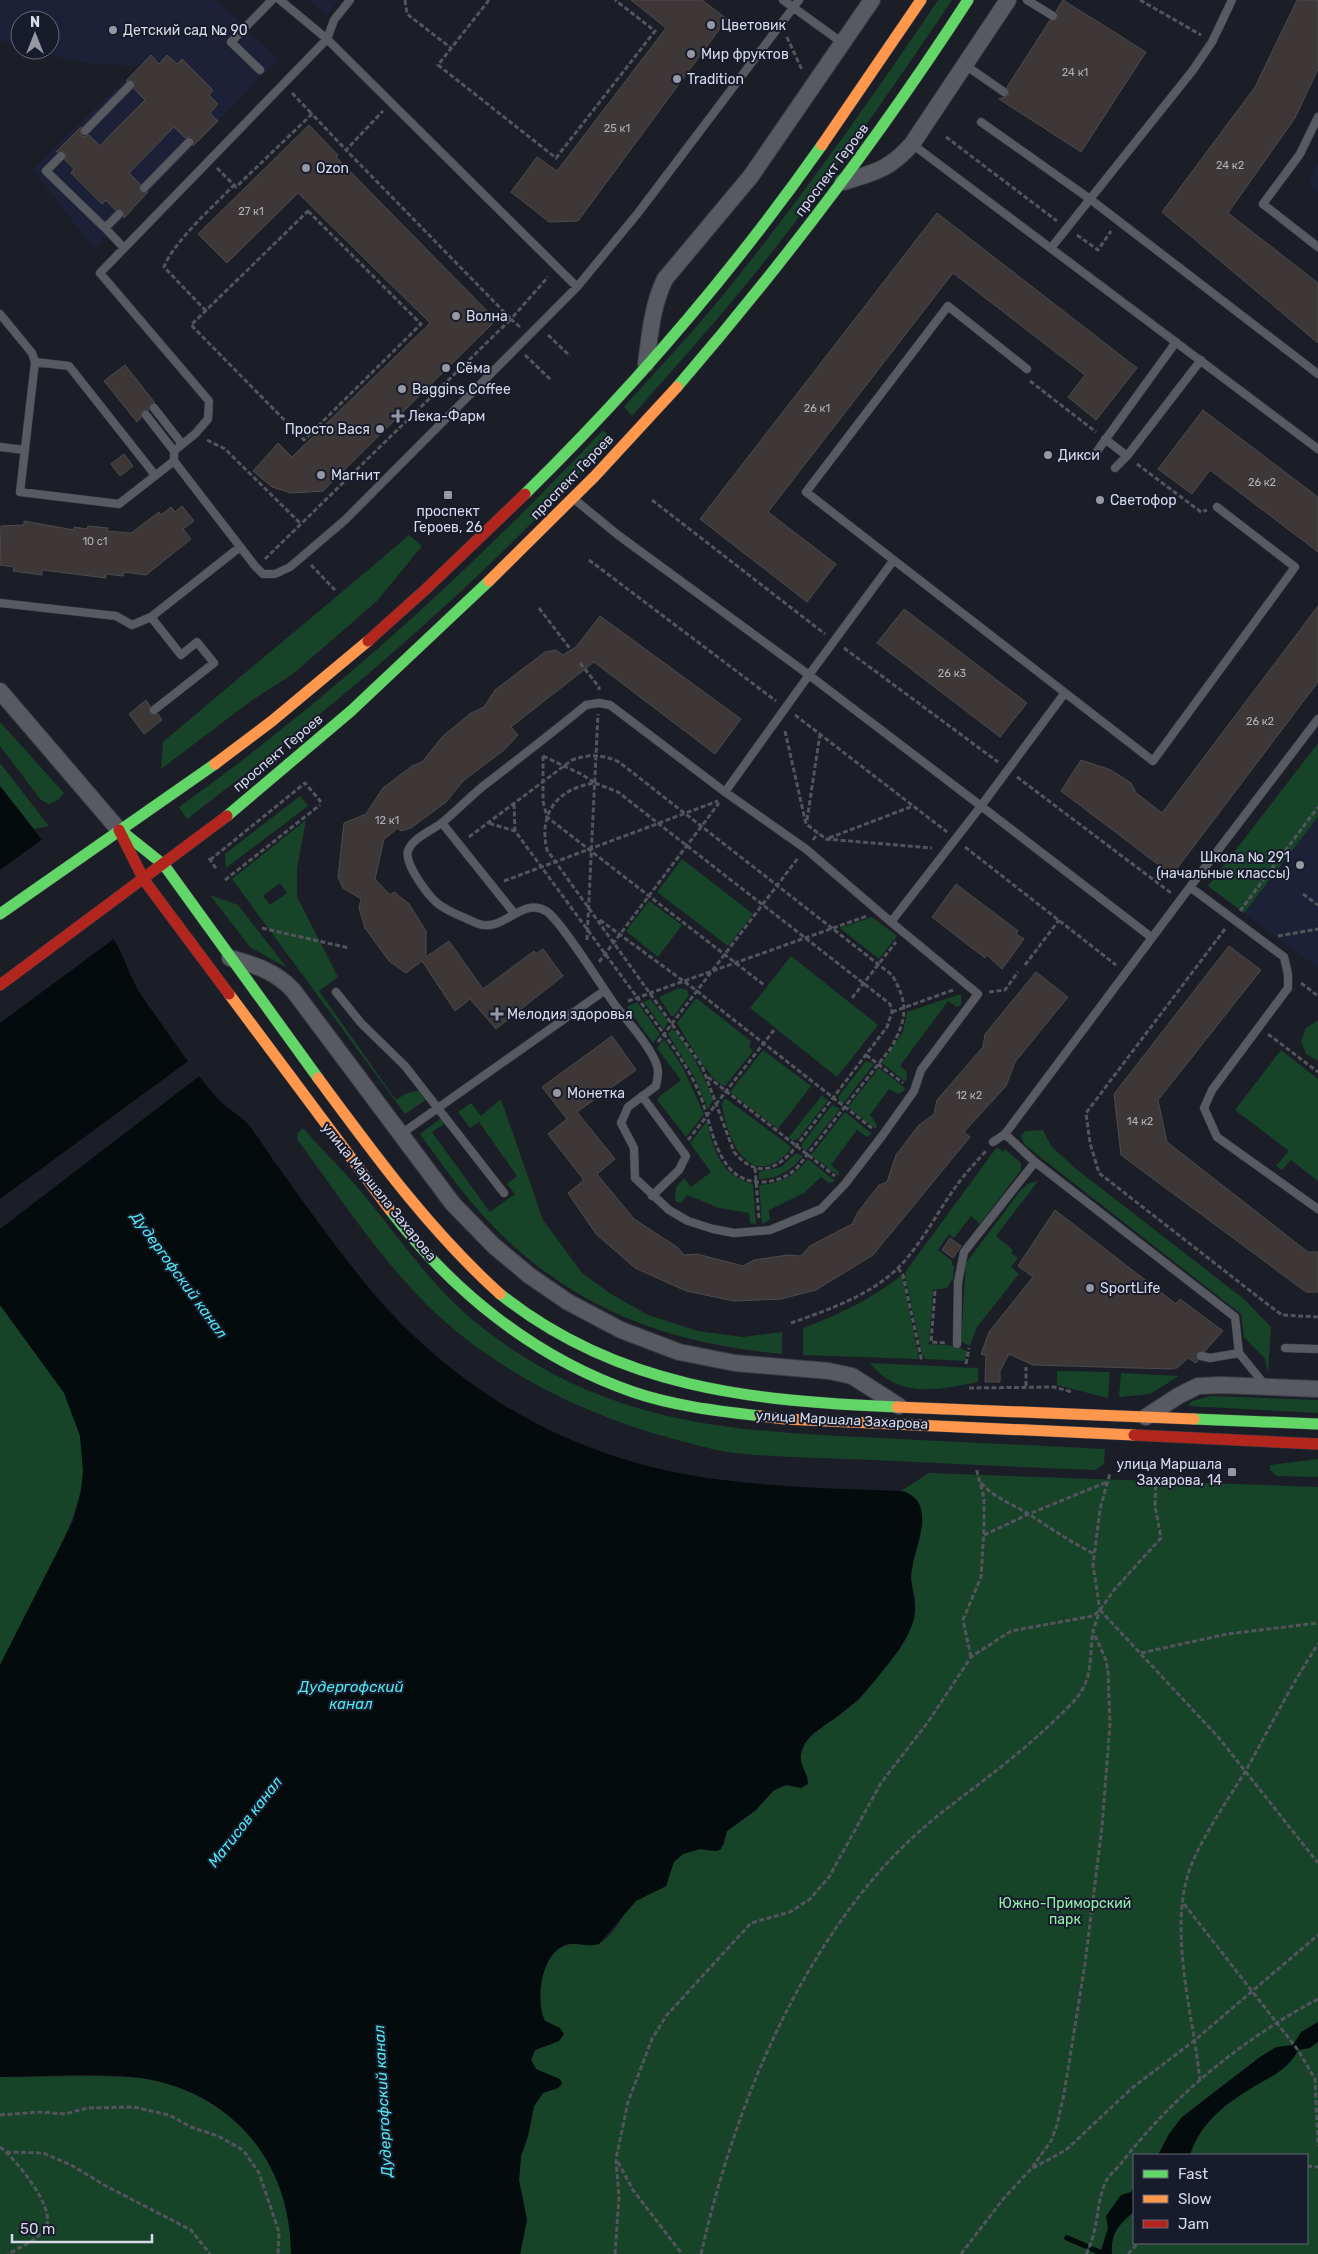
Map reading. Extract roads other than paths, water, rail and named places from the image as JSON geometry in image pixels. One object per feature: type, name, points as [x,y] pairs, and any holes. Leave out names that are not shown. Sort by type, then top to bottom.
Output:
[{"type":"street","points":[[646,364],[653,313],[657,297],[665,279],[751,176],[844,44],[872,0]]},
{"type":"street","name":"проспект Героев","points":[[0,914],[264,728],[400,612],[538,480],[646,364],[742,252],[879,64],[921,0]]},
{"type":"street","name":"проспект Героев","points":[[0,985],[118,901],[261,789],[354,709],[573,498],[627,442],[731,322],[843,182],[910,88],[968,0]]},
{"type":"street","points":[[843,182],[878,171],[897,161],[912,144],[1008,0]]},
{"type":"street","name":"улица Маршала Захарова","points":[[0,691],[119,830],[164,865],[230,958],[410,1201],[475,1272],[528,1315],[578,1345],[642,1372],[702,1387],[786,1400],[901,1407],[1318,1424]]},
{"type":"street","name":"улица Маршала Захарова","points":[[119,830],[144,880],[349,1157],[425,1252],[459,1287],[515,1333],[568,1365],[634,1392],[689,1406],[785,1419],[1318,1444]]},
{"type":"street","points":[[230,958],[266,969],[281,977],[294,990],[453,1204],[494,1246],[530,1276],[568,1302],[621,1330],[679,1352],[735,1363],[829,1371],[852,1376],[901,1407]]},
{"type":"street","points":[[1146,1417],[1178,1396],[1198,1386],[1318,1389]]},
{"type":"lane","points":[[260,70],[231,42],[272,0]]},
{"type":"lane","points":[[280,0],[327,39],[577,286]]},
{"type":"lane","points":[[174,451],[195,434],[208,419],[209,401],[100,272],[327,39],[334,20],[350,0]]},
{"type":"lane","points":[[783,0],[844,44]]},
{"type":"lane","points":[[146,415],[174,451],[174,461],[263,574],[276,574],[290,567],[345,520],[529,337],[577,286],[638,213],[794,8],[798,0]]},
{"type":"lane","points":[[1026,0],[1052,16]]},
{"type":"lane","points":[[1051,248],[1193,70],[1212,42],[1232,0]]},
{"type":"lane","points":[[965,65],[1004,92]]},
{"type":"lane","points":[[85,131],[130,85]]},
{"type":"lane","points":[[1318,117],[1300,154],[1263,204],[1318,246]]},
{"type":"lane","points":[[981,122],[1090,199],[1318,374]]},
{"type":"lane","points":[[144,188],[189,142]]},
{"type":"lane","points":[[912,144],[1318,449]]},
{"type":"lane","points":[[60,156],[46,171],[124,248]]},
{"type":"lane","points":[[105,228],[120,214]]},
{"type":"lane","points":[[1027,369],[948,306],[806,492],[1064,694],[1153,761],[1295,567],[1217,508]]},
{"type":"lane","points":[[1,314],[32,353],[35,362],[20,492],[119,504],[174,461]]},
{"type":"lane","points":[[1095,454],[1176,342]]},
{"type":"lane","points":[[1115,468],[1127,456],[1201,360]]},
{"type":"lane","points":[[35,362],[69,366],[155,476]]},
{"type":"lane","points":[[154,408],[182,444]]},
{"type":"lane","points":[[1105,439],[1127,456]]},
{"type":"lane","points":[[0,447],[25,450]]},
{"type":"lane","points":[[573,498],[618,534],[809,675],[1152,937]]},
{"type":"lane","points":[[0,603],[116,616],[132,625],[151,617],[240,547]]},
{"type":"lane","points":[[725,792],[893,561]]},
{"type":"lane","points":[[151,617],[181,655],[197,642],[214,663],[154,710]]},
{"type":"lane","points":[[891,922],[948,850],[1064,694]]},
{"type":"lane","points":[[599,703],[610,705],[725,792],[806,849],[878,912],[978,994],[921,1070],[914,1092],[882,1136],[845,1184],[821,1209],[770,1230],[734,1233],[713,1230],[688,1221],[652,1196],[634,1178],[634,1148],[621,1123],[628,1107],[656,1086],[658,1069],[650,1053],[548,912],[540,908],[530,908],[514,913],[497,925],[488,927],[437,903],[410,868],[407,859],[408,851],[413,844],[442,823],[534,746],[586,706],[599,703]]},
{"type":"lane","points":[[994,1142],[1005,1134],[1125,972],[1318,719]]},
{"type":"lane","points":[[442,823],[514,913]]},
{"type":"lane","points":[[1190,887],[1284,957],[1288,974],[1288,988],[1212,1090],[1204,1108],[1217,1136],[1318,1209]]},
{"type":"lane","points":[[401,1134],[604,991]]},
{"type":"lane","points":[[336,992],[361,1023],[405,1066],[440,1108],[504,1193]]},
{"type":"lane","points":[[642,1096],[686,1156],[679,1170],[652,1196]]},
{"type":"lane","points":[[1005,1134],[1035,1162],[1234,1317],[1239,1353],[1266,1387]]},
{"type":"lane","points":[[957,1344],[958,1282],[964,1252],[1035,1162]]},
{"type":"lane","points":[[1285,1348],[1318,1349]]},
{"type":"lane","points":[[1201,1356],[1210,1358],[1239,1353]]},
{"type":"water","name":"Дудергофский канал","points":[[0,786],[100,919],[117,945],[143,998],[200,1077],[220,1101],[248,1124],[329,1237],[385,1307],[442,1360],[505,1406],[539,1425],[611,1455],[646,1466],[682,1474],[754,1483],[901,1491],[913,1496],[919,1505],[922,1515],[922,1526],[911,1573],[915,1607],[912,1626],[898,1650],[867,1689],[843,1712],[807,1740],[802,1751],[801,1760],[808,1784],[801,1788],[786,1785],[773,1791],[756,1810],[727,1831],[721,1849],[717,1851],[700,1849],[683,1854],[674,1862],[666,1886],[636,1901],[599,1944],[565,1945],[550,1958],[542,1979],[542,2012],[545,2021],[560,2028],[564,2034],[559,2041],[535,2050],[531,2060],[536,2069],[560,2079],[562,2084],[558,2088],[543,2093],[534,2106],[528,2136],[521,2156],[519,2180],[527,2220],[520,2254],[291,2254],[288,2221],[280,2190],[268,2162],[250,2137],[228,2116],[203,2098],[174,2086],[124,2076],[0,2077],[0,1665],[73,1521],[81,1491],[83,1471],[80,1436],[64,1393],[0,1305]]},
{"type":"water","points":[[1318,2022],[1318,2042],[1310,2048],[1298,2050],[1290,2062],[1280,2071],[1224,2107],[1207,2123],[1190,2154],[1159,2154],[1169,2134],[1182,2117],[1260,2057],[1276,2047],[1293,2045],[1301,2032]]},
{"type":"water","points":[[1133,2188],[1133,2213],[1124,2221],[1114,2235],[1112,2254],[1100,2254],[1108,2228],[1106,2216],[1121,2195],[1131,2192]]},
{"type":"waterway","points":[[1067,2238],[1086,2246]]},
{"type":"waterway","points":[[1092,2249],[1104,2254]]},
{"type":"place","name":"Цветовик","points":[[711,25]]},
{"type":"place","name":"Детский сад № 90","points":[[113,30]]},
{"type":"place","name":"Мир фруктов","points":[[691,54]]},
{"type":"place","name":"Tradition","points":[[677,79]]},
{"type":"place","name":"Ozon","points":[[306,168]]},
{"type":"place","name":"Волна","points":[[456,316]]},
{"type":"place","name":"Сёма","points":[[446,368]]},
{"type":"place","name":"Baggins Coffee","points":[[402,389]]},
{"type":"place","name":"Лека-Фарм","points":[[398,416]]},
{"type":"place","name":"Просто Вася","points":[[380,429]]},
{"type":"place","name":"Дикси","points":[[1048,455]]},
{"type":"place","name":"Магнит","points":[[321,475]]},
{"type":"place","name":"проспект Героев, 26","points":[[448,495]]},
{"type":"place","name":"Светофор","points":[[1100,500]]},
{"type":"place","name":"Школа № 291 (начальные классы)","points":[[1300,865]]},
{"type":"place","name":"Мелодия здоровья","points":[[497,1014]]},
{"type":"place","name":"Монетка","points":[[557,1093]]},
{"type":"place","name":"SportLife","points":[[1090,1288]]},
{"type":"place","name":"улица Маршала Захарова, 14","points":[[1232,1472]]},
{"type":"water label","name":"Матисов канал","points":[[245,1822]]},
{"type":"park label","name":"Южно-Приморский парк","points":[[1065,1912]]}]
